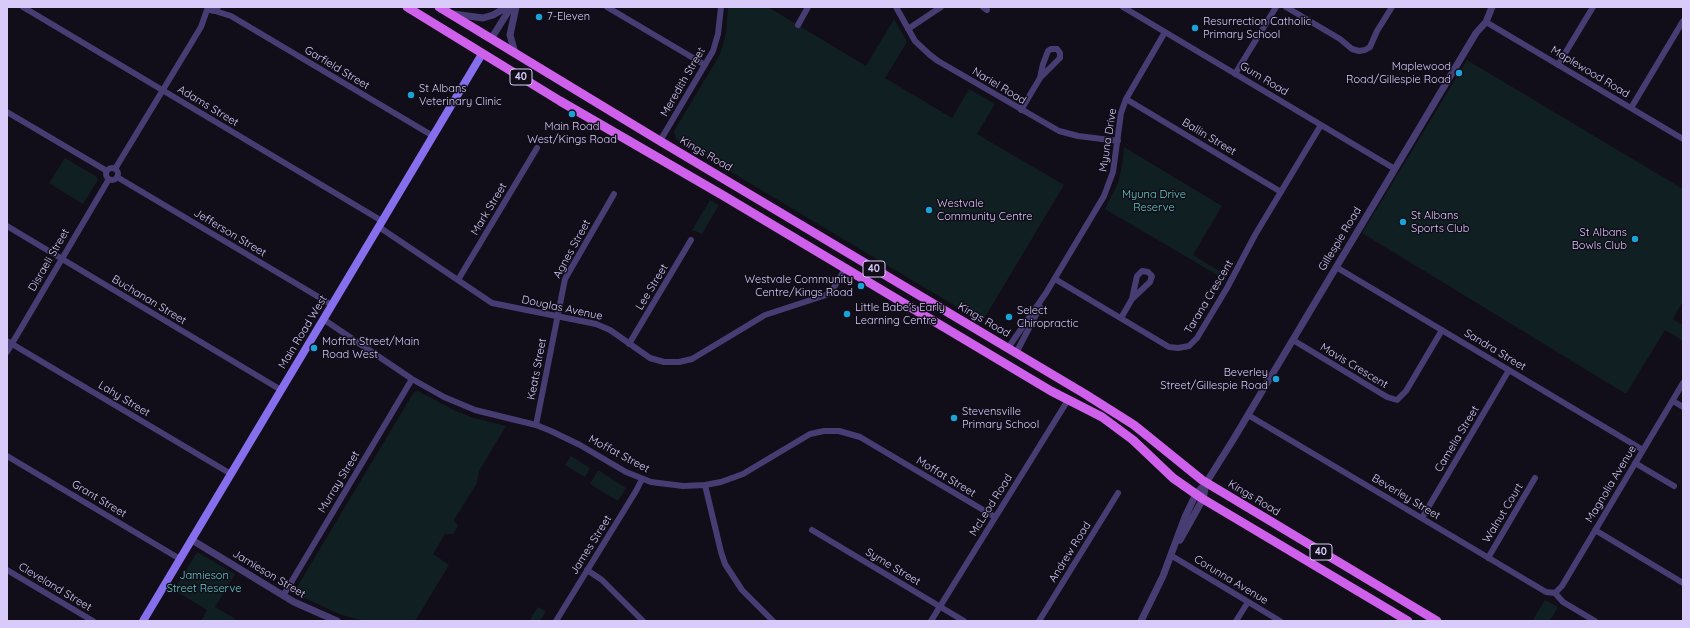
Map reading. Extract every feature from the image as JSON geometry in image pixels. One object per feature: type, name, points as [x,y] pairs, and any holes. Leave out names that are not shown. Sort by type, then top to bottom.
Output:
[{"type":"main road","name":"40","points":[[407,7],[482,54],[845,269],[1068,400],[1112,424],[1133,440],[1162,469],[1200,497],[1408,621]]},
{"type":"main road","name":"40","points":[[439,7],[491,39]]},
{"type":"main road","points":[[482,54],[491,39]]},
{"type":"main road","name":"Kings Road","points":[[491,39],[852,256],[1012,350],[1134,425],[1206,482],[1437,621]]},
{"type":"main road","name":"Main Road West","points":[[143,621],[482,54]]},
{"type":"main road","points":[[652,154],[660,141]]},
{"type":"main road","points":[[845,269],[852,256]]},
{"type":"main road","points":[[1006,364],[1012,350]]},
{"type":"street","name":"Adams Street","points":[[24,7],[381,224]]},
{"type":"street","points":[[449,13],[483,18],[493,15],[507,7]]},
{"type":"street","points":[[491,39],[510,7]]},
{"type":"street","points":[[515,53],[510,35],[516,7]]},
{"type":"street","points":[[607,7],[705,65]]},
{"type":"street","name":"Meredith Street","points":[[660,141],[705,65],[716,42],[721,7]]},
{"type":"street","points":[[798,24],[808,7]]},
{"type":"street","name":"Nariel Road","points":[[896,7],[915,40],[930,55],[1021,110],[1058,131],[1078,136],[1118,141]]},
{"type":"street","points":[[908,29],[941,7]]},
{"type":"street","name":"Gum Road","points":[[1123,7],[1395,169]]},
{"type":"street","points":[[1235,74],[1276,7]]},
{"type":"street","points":[[1286,7],[1340,39],[1356,51],[1365,50],[1370,47],[1377,31],[1392,7]]},
{"type":"street","name":"Gillespie Road","points":[[1141,621],[1158,589],[1206,482],[1248,415],[1476,33],[1486,22],[1492,7]]},
{"type":"street","points":[[1558,65],[1592,7]]},
{"type":"street","points":[[115,169],[201,26],[215,9]]},
{"type":"street","name":"Garfield Street","points":[[215,9],[231,16],[433,136]]},
{"type":"street","points":[[1631,108],[1683,21]]},
{"type":"street","name":"Maplewood Road","points":[[1486,22],[1683,139]]},
{"type":"street","name":"Myuna Drive","points":[[1012,350],[1028,317],[1055,279],[1109,187],[1113,172],[1121,113],[1126,99],[1165,32]]},
{"type":"street","points":[[1021,110],[1040,78],[1060,58],[1060,53],[1057,49],[1051,49],[1046,55],[1040,78]]},
{"type":"street","name":"Ballin Street","points":[[1126,99],[1281,192]]},
{"type":"street","points":[[7,112],[107,171]]},
{"type":"street","name":"Tarana Crescent","points":[[1055,279],[1169,347],[1182,348],[1192,344],[1227,288],[1255,235],[1321,125]]},
{"type":"street","name":"Mark Street","points":[[458,280],[537,148]]},
{"type":"street","points":[[107,171],[110,168],[115,169]]},
{"type":"street","points":[[107,171],[106,174],[109,179],[114,179],[117,177],[118,172],[115,169]]},
{"type":"street","name":"Jefferson Street","points":[[117,177],[332,305]]},
{"type":"street","name":"Disraeli Street","points":[[7,352],[9,342],[109,179]]},
{"type":"street","name":"Agnes Street","points":[[557,316],[563,284],[567,273],[614,194]]},
{"type":"street","name":"Douglas Avenue","points":[[381,224],[492,303],[604,326],[650,358],[664,362],[679,362],[692,359],[765,315],[826,295],[833,289],[845,269]]},
{"type":"street","name":"Buchanan Street","points":[[7,226],[281,390]]},
{"type":"street","name":"Lee Street","points":[[629,344],[691,240]]},
{"type":"street","name":"Sandra Street","points":[[1336,267],[1643,450]]},
{"type":"street","points":[[1121,318],[1132,300],[1150,282],[1152,276],[1148,272],[1142,271],[1137,276],[1132,300]]},
{"type":"street","name":"Keats Street","points":[[536,425],[557,316]]},
{"type":"street","name":"Moffat Street","points":[[323,319],[412,379],[457,404],[491,415],[536,425],[580,445],[616,467],[642,479],[671,486],[705,485],[721,482],[743,474],[810,434],[824,431],[839,431],[860,437],[995,517]]},
{"type":"street","name":"Mavis Crescent","points":[[1293,340],[1387,397],[1397,400],[1406,391],[1442,330]]},
{"type":"street","name":"Lahy Street","points":[[9,342],[230,474]]},
{"type":"street","name":"Camelia Street","points":[[1422,518],[1509,370]]},
{"type":"street","name":"Murray Street","points":[[283,596],[412,379]]},
{"type":"street","name":"Magnolia Avenue","points":[[1555,593],[1562,586],[1683,383]]},
{"type":"street","name":"McLeod Road","points":[[931,621],[1068,400]]},
{"type":"street","points":[[1673,400],[1683,407]]},
{"type":"street","name":"Beverley Street","points":[[1248,415],[1546,592],[1555,593]]},
{"type":"street","name":"Grant Street","points":[[7,456],[180,559]]},
{"type":"street","points":[[1635,463],[1674,486]]},
{"type":"street","name":"Walnut Court","points":[[1488,558],[1535,478]]},
{"type":"street","name":"James Street","points":[[556,621],[642,479]]},
{"type":"street","points":[[705,485],[725,564],[742,590],[773,621]]},
{"type":"street","name":"Andrew Road","points":[[1039,621],[1118,493]]},
{"type":"street","name":"Syme Street","points":[[812,530],[964,621]]},
{"type":"street","points":[[1595,530],[1683,583]]},
{"type":"street","name":"Jamieson Street","points":[[192,540],[283,596],[306,608],[337,621]]},
{"type":"street","name":"Corunna Avenue","points":[[1172,556],[1280,621]]},
{"type":"street","name":"Cleveland Street","points":[[7,570],[93,621]]},
{"type":"street","points":[[587,570],[602,580],[643,621]]},
{"type":"street","points":[[1555,593],[1563,602],[1595,621]]},
{"type":"street","points":[[1236,621],[1248,602]]},
{"type":"green space","points":[[728,7],[768,7],[866,66],[894,19],[907,42],[885,78],[952,118],[969,89],[995,104],[977,134],[1064,185],[982,322],[676,139],[674,131],[719,56],[726,33]]},
{"type":"green space","points":[[1467,60],[1683,189],[1683,301],[1673,319],[1683,325],[1683,341],[1665,330],[1626,394],[1362,233]]},
{"type":"green space","name":"Myuna Drive Reserve","points":[[1124,147],[1222,206],[1193,255],[1226,275],[1224,279],[1105,209],[1118,183]]},
{"type":"green space","points":[[65,158],[97,177],[98,180],[83,204],[49,183]]},
{"type":"green space","points":[[710,200],[719,205],[702,234],[692,230]]},
{"type":"green space","points":[[418,391],[456,411],[474,418],[506,426],[479,471],[477,483],[454,520],[458,526],[453,534],[445,534],[433,554],[449,565],[415,621],[364,621],[339,614],[294,593],[414,392]]},
{"type":"green space","points":[[571,456],[590,468],[585,477],[565,465]]},
{"type":"green space","points":[[598,470],[626,488],[618,501],[590,484]]},
{"type":"green space","name":"Jamieson Street Reserve","points":[[197,552],[235,574],[215,607],[239,621],[201,621],[207,610],[174,590]]},
{"type":"green space","points":[[1545,600],[1558,607],[1550,621],[1532,621]]},
{"type":"green space","points":[[538,607],[546,611],[540,621],[533,621],[530,619]]},
{"type":"place","name":"7-Eleven","points":[[539,17]]},
{"type":"place","name":"Resurrection Catholic Primary School","points":[[1195,28]]},
{"type":"place","name":"Maplewood Road/Gillespie Road","points":[[1459,73]]},
{"type":"place","name":"St Albans Veterinary Clinic","points":[[411,95]]},
{"type":"place","name":"Main Road West/Kings Road","points":[[572,114]]},
{"type":"place","name":"Westvale Community Centre","points":[[929,210]]},
{"type":"place","name":"St Albans Sports Club","points":[[1403,222]]},
{"type":"place","name":"St Albans Bowls Club","points":[[1635,239]]},
{"type":"place","name":"Westvale Community Centre/Kings Road","points":[[861,286]]},
{"type":"place","name":"Little Babe's Early Learning Centre","points":[[847,314]]},
{"type":"place","name":"Select Chiropractic","points":[[1009,317]]},
{"type":"place","name":"Moffat Street/Main Road West","points":[[314,348]]},
{"type":"place","name":"Beverley Street/Gillespie Road","points":[[1276,379]]},
{"type":"place","name":"Stevensville Primary School","points":[[954,418]]}]
